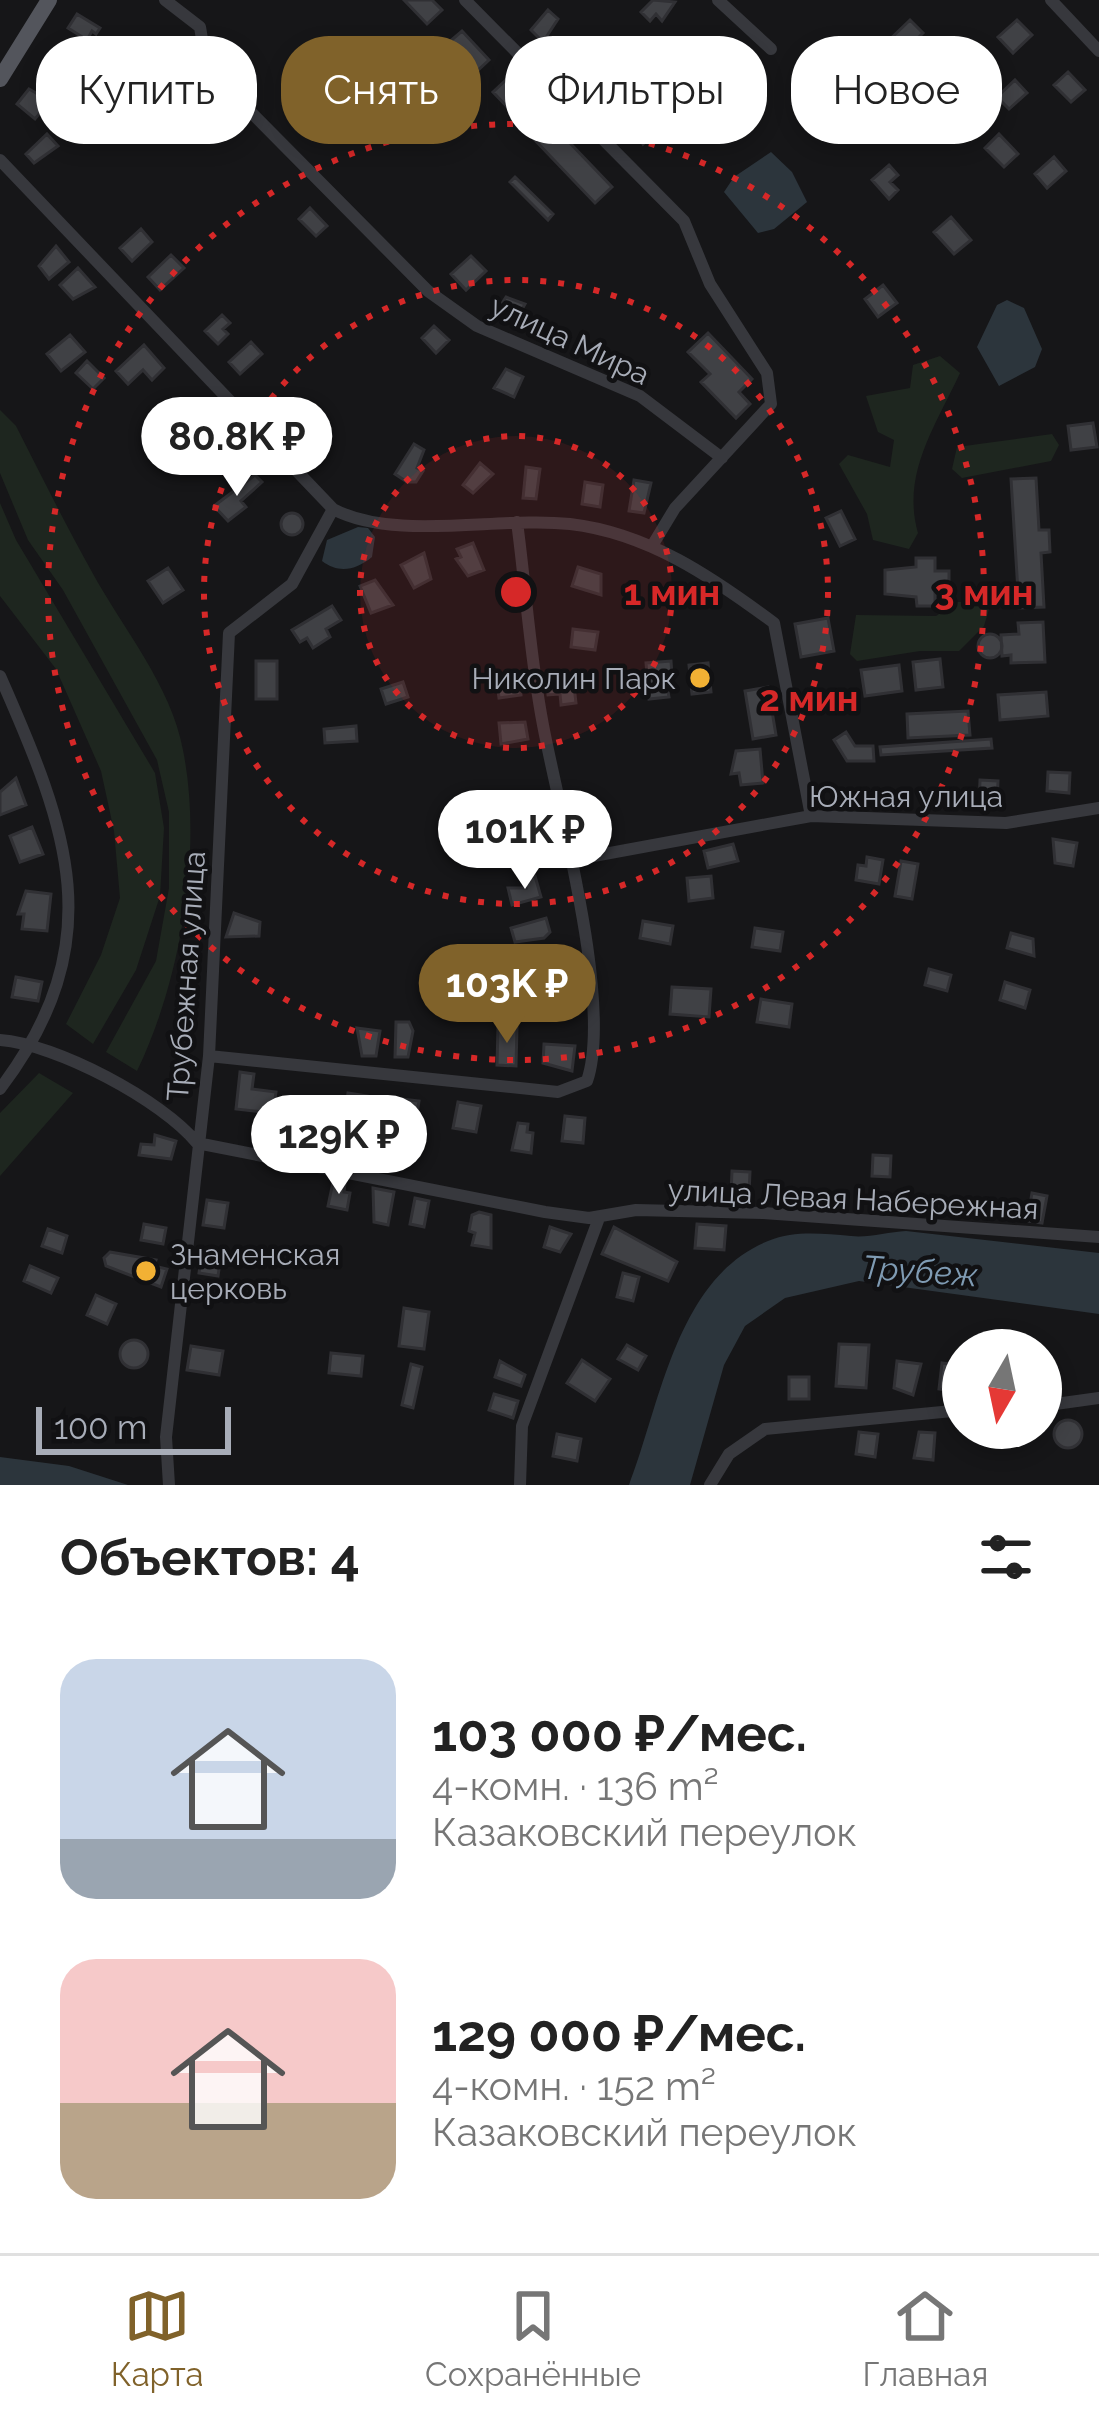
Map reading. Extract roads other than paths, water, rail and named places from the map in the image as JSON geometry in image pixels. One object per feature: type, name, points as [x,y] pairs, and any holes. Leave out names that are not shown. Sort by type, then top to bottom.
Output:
[{"type":"main road","points":[[0,79],[49,0]]},
{"type":"street","name":"улица Мира","points":[[165,0],[200,27],[206,63],[221,82],[428,291],[477,326],[640,396],[722,458]]},
{"type":"street","points":[[465,0],[684,221],[710,284],[772,390],[771,404],[675,508],[652,546]]},
{"type":"street","points":[[718,0],[771,49]]},
{"type":"street","points":[[1051,0],[1099,51]]},
{"type":"street","points":[[0,160],[333,509],[389,523],[518,522],[604,530],[652,546],[729,590],[774,623],[811,816]]},
{"type":"street","name":"Трубежная улица","points":[[170,1485],[166,1437],[209,1055],[229,633],[292,584],[333,509]]},
{"type":"street","points":[[209,1055],[558,1092],[586,1081],[594,1059],[593,1017],[572,860],[542,721],[518,522]]},
{"type":"street","points":[[0,676],[39,764],[68,857],[70,907],[56,994],[33,1046],[0,1089]]},
{"type":"street","name":"Южная улица","points":[[572,860],[811,816],[1006,823],[1099,808]]},
{"type":"street","points":[[0,1040],[33,1046],[176,1118],[197,1143]]},
{"type":"street","points":[[176,1118],[202,1105]]},
{"type":"street","name":"улица Левая Набережная","points":[[197,1143],[599,1218],[636,1210],[763,1213],[1099,1237]]},
{"type":"street","points":[[520,1485],[522,1426],[599,1218]]},
{"type":"street","points":[[1062,1403],[1099,1398]]},
{"type":"street","points":[[710,1485],[729,1454],[765,1429],[942,1412]]},
{"type":"water","points":[[771,152],[792,172],[807,202],[774,229],[758,233],[724,192],[734,177]]},
{"type":"water","points":[[1007,300],[1024,308],[1042,349],[1035,367],[999,386],[977,347],[997,305]]},
{"type":"water","points":[[358,527],[368,528],[375,537],[372,557],[347,569],[322,561],[327,540]]},
{"type":"water","name":"Трубеж","points":[[906,1231],[1099,1253],[1099,1314],[859,1281],[785,1298],[745,1326],[724,1365],[690,1485],[629,1485],[676,1347],[712,1284],[737,1259],[789,1235]]},
{"type":"water","points":[[0,1457],[69,1466],[128,1485],[0,1485]]},
{"type":"place","name":"Николин Парк","points":[[700,678]]},
{"type":"place","name":"Знаменская церковь","points":[[146,1271]]}]
